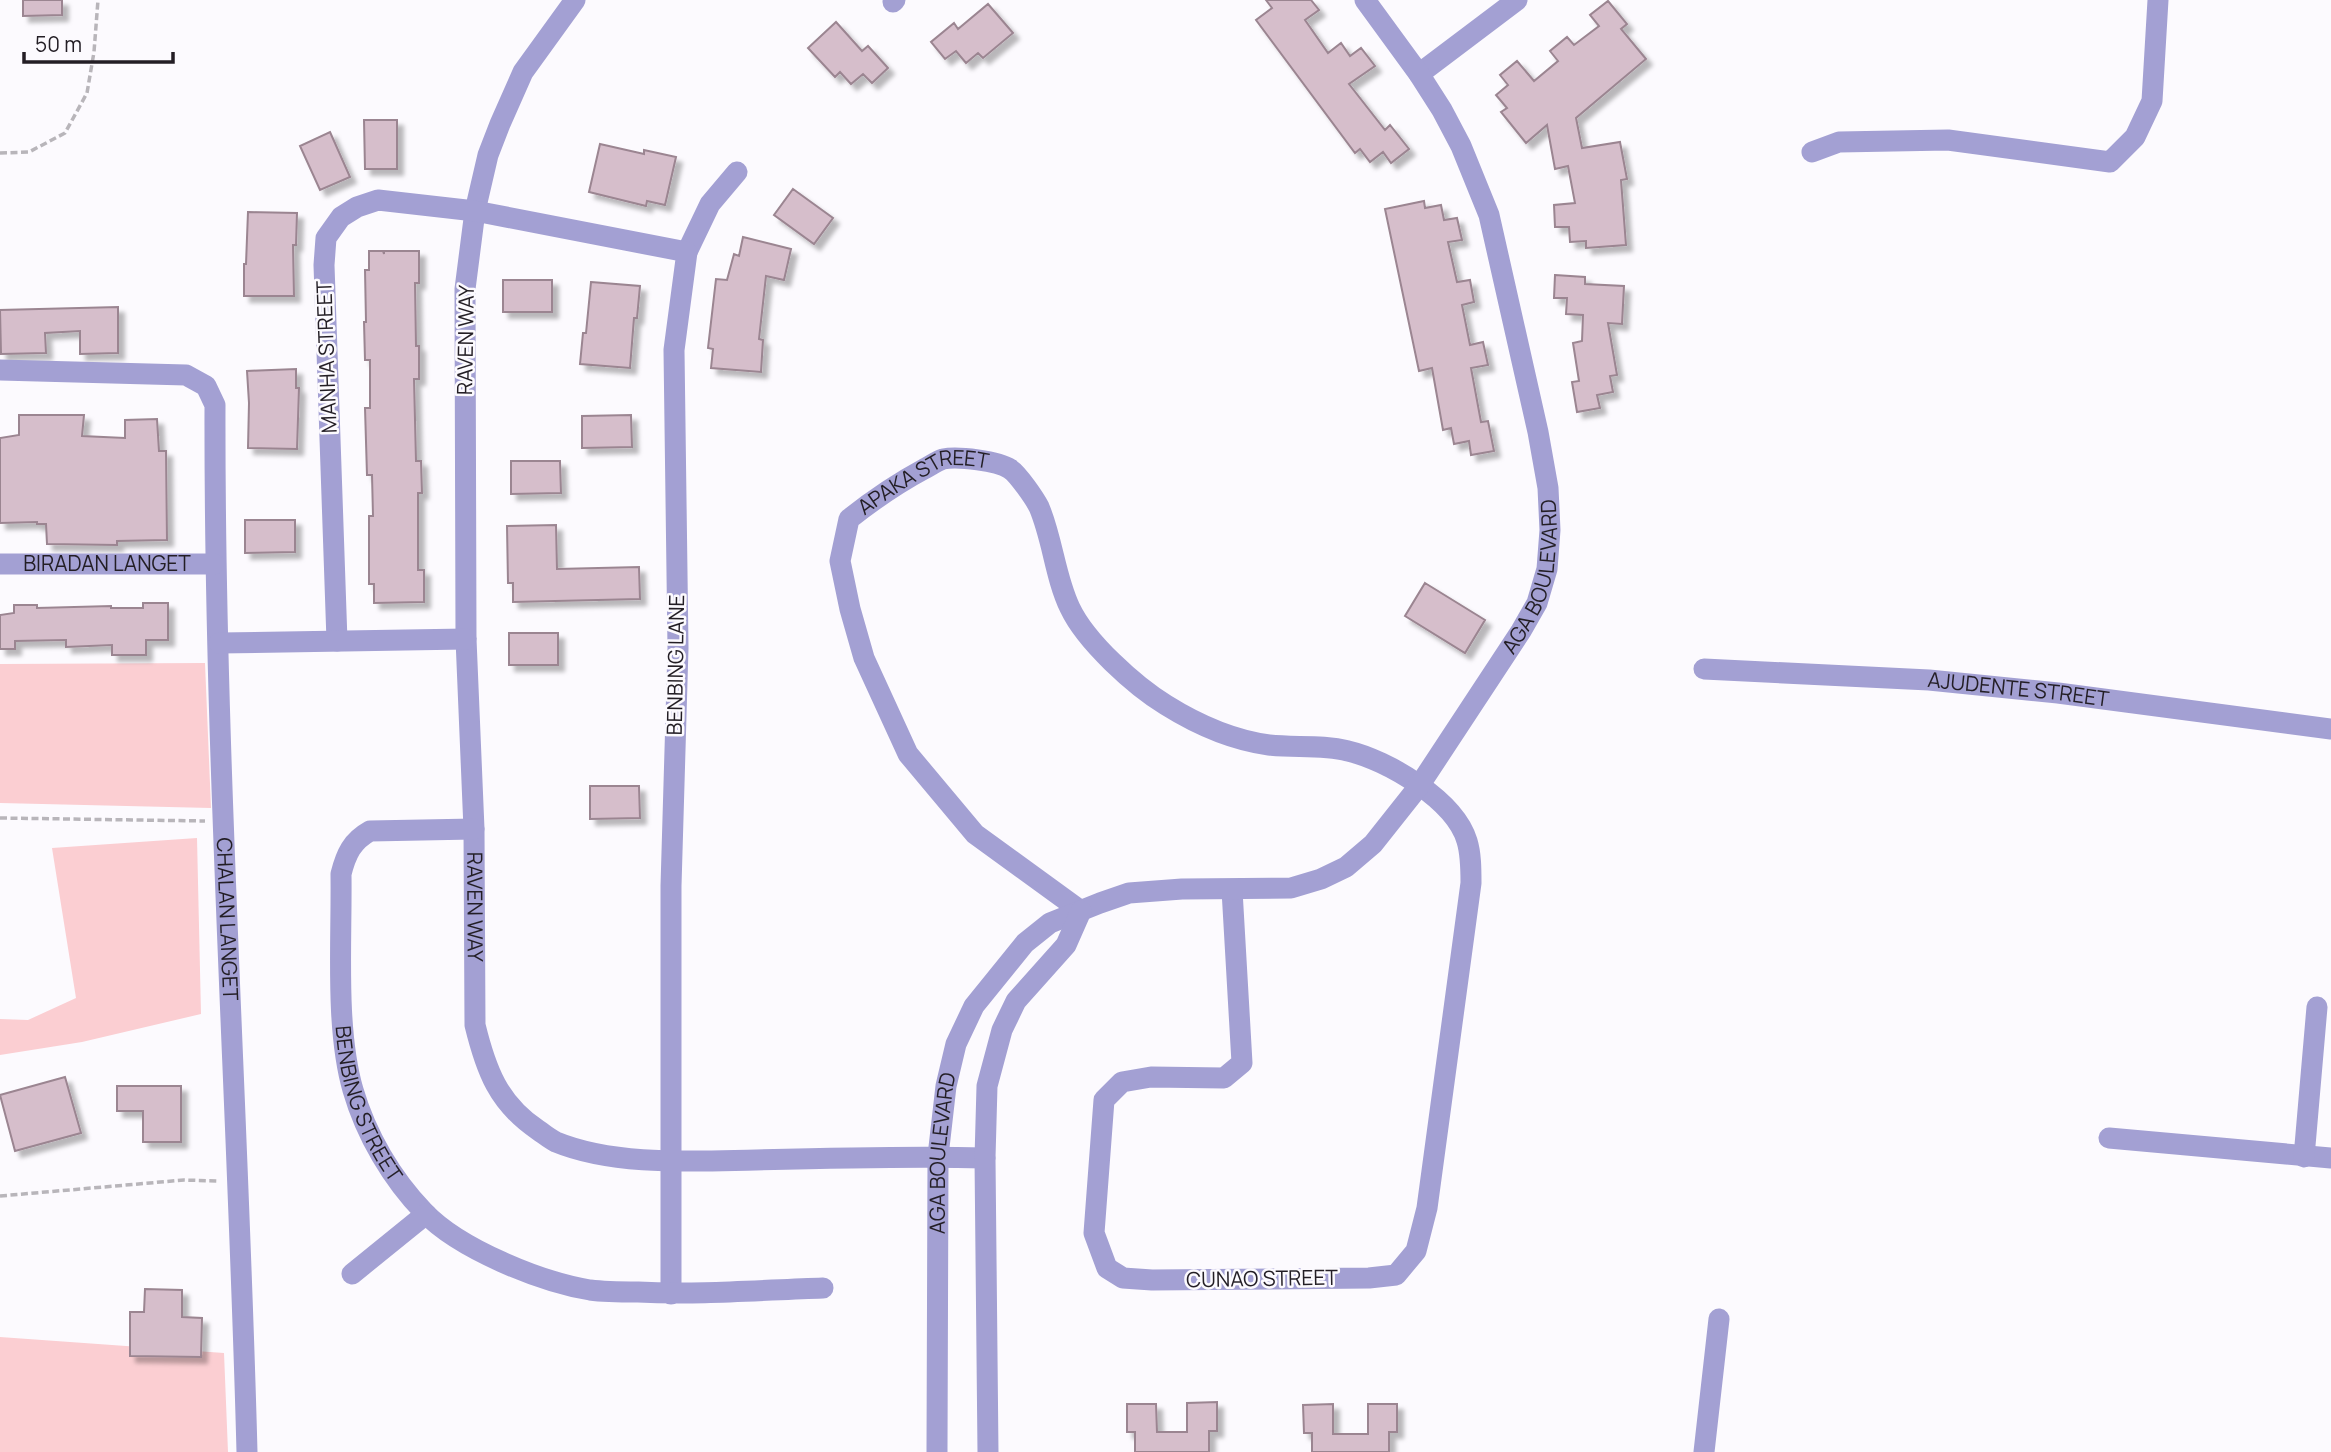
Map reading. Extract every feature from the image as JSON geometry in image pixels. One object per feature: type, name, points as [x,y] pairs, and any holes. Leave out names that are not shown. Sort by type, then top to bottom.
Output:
[{"type":"street","name":"RAVEN WAY","points":[[575,0],[523,72],[488,155],[475,211],[465,289],[466,639],[474,828],[475,1025],[492,1080],[504,1100],[520,1116],[555,1141],[592,1153],[669,1161],[938,1156],[985,1158]]},
{"type":"street","name":"AGA BOULEVARD","points":[[937,1452],[938,1156],[946,1086],[956,1044],[974,1006],[1025,943],[1050,923],[1129,893],[1182,889],[1291,888],[1321,880],[1346,867],[1373,844],[1419,786],[1537,603],[1547,569],[1550,530],[1548,488],[1489,215],[1461,146],[1419,74],[1365,0]]},
{"type":"street","points":[[1419,74],[1517,0]]},
{"type":"street","points":[[1812,152],[1839,142],[1948,140],[2110,162],[2135,137],[2151,101],[2158,0]]},
{"type":"street","name":"BENBING LANE","points":[[671,1294],[671,886],[678,648],[674,350],[687,252],[710,204],[737,172]]},
{"type":"street","name":"MANHA STREET","points":[[337,641],[324,265],[326,238],[341,217],[357,207],[377,200],[475,211]]},
{"type":"street","points":[[475,211],[687,252]]},
{"type":"street","name":"CHALAN LANGET","points":[[0,370],[186,375],[206,386],[215,405],[214,564],[219,643],[221,821],[247,1452]]},
{"type":"street","name":"APAKA STREET","points":[[1081,911],[975,834],[946,802],[908,754],[864,658],[840,561],[849,519],[879,496],[943,459],[977,459],[1010,469],[1038,505],[1051,539],[1070,608],[1085,634],[1140,686],[1165,705],[1206,728],[1239,738],[1269,745],[1347,750],[1379,761],[1419,786]]},
{"type":"street","name":"BIRADAN LANGET","points":[[0,564],[214,564]]},
{"type":"street","points":[[219,643],[466,639]]},
{"type":"street","name":"AJUDENTE STREET","points":[[1703,669],[1942,681],[2057,693],[2331,729]]},
{"type":"street","name":"CUNAO STREET","points":[[1232,890],[1242,1063],[1224,1079],[1151,1076],[1122,1082],[1104,1100],[1094,1233],[1107,1268],[1123,1279],[1152,1280],[1369,1278],[1396,1275],[1416,1251],[1427,1208],[1471,883],[1467,839],[1457,822],[1441,804],[1419,786]]},
{"type":"street","name":"BENBING STREET","points":[[474,828],[370,831],[357,838],[351,846],[341,874],[343,1030],[353,1089],[364,1119],[387,1165],[426,1214],[452,1235],[518,1270],[553,1282],[593,1290],[671,1294],[823,1288]]},
{"type":"street","name":"AGA BOULEVARD","points":[[988,1452],[985,1158],[987,1086],[1002,1030],[1016,1000],[1066,945],[1081,911]]},
{"type":"street","points":[[2304,1157],[2317,1007]]},
{"type":"street","points":[[2109,1138],[2331,1158]]},
{"type":"street","points":[[352,1273],[426,1214]]},
{"type":"street","points":[[1704,1452],[1719,1319]]},
{"type":"path","points":[[0,153],[29,152],[65,133],[87,93],[94,52],[98,0]]},
{"type":"path","points":[[0,818],[221,821]]},
{"type":"path","points":[[0,1196],[184,1180],[237,1182]]},
{"type":"shaded area","points":[[205,663],[211,808],[0,803],[0,664]]},
{"type":"shaded area","points":[[197,838],[201,1014],[82,1042],[0,1055],[0,1019],[28,1020],[76,998],[52,848]]},
{"type":"shaded area","points":[[0,1337],[224,1353],[228,1452],[0,1452]]},
{"type":"building","points":[[23,0],[62,0],[62,15],[23,16]]},
{"type":"building","points":[[1266,0],[1311,0],[1319,10],[1305,20],[1328,53],[1341,43],[1350,56],[1361,48],[1375,66],[1349,84],[1385,130],[1390,125],[1409,149],[1391,163],[1383,152],[1370,162],[1360,149],[1355,153],[1256,20],[1272,8]]},
{"type":"building","points":[[1608,1],[1627,24],[1621,29],[1646,59],[1576,118],[1582,148],[1620,142],[1627,179],[1621,180],[1626,245],[1586,248],[1586,241],[1570,242],[1569,227],[1555,227],[1554,205],[1575,203],[1568,166],[1555,169],[1547,125],[1526,143],[1501,112],[1507,108],[1496,95],[1508,85],[1500,75],[1517,61],[1534,81],[1558,61],[1550,51],[1567,37],[1574,45],[1599,26],[1590,15]]},
{"type":"building","points":[[988,4],[1013,33],[983,58],[978,53],[966,63],[956,51],[945,59],[931,42],[954,23],[958,29]]},
{"type":"building","points":[[836,22],[862,51],[868,46],[888,68],[872,83],[863,74],[851,84],[840,72],[835,77],[808,48]]},
{"type":"building","points":[[364,120],[397,120],[397,169],[365,169]]},
{"type":"building","points":[[330,132],[350,177],[320,190],[300,146]]},
{"type":"building","points":[[600,144],[644,154],[644,150],[676,157],[665,205],[647,201],[646,206],[589,192]]},
{"type":"building","points":[[793,189],[833,218],[814,244],[774,215]]},
{"type":"building","points":[[1424,201],[1425,208],[1441,205],[1444,220],[1457,218],[1462,240],[1448,242],[1457,282],[1470,280],[1474,302],[1462,305],[1470,345],[1483,342],[1488,365],[1471,368],[1481,422],[1488,421],[1494,451],[1471,455],[1469,441],[1454,444],[1451,428],[1443,430],[1432,368],[1419,371],[1385,209]]},
{"type":"building","points":[[248,212],[297,213],[296,245],[293,245],[294,296],[244,296]]},
{"type":"building","points":[[743,237],[791,249],[784,280],[766,276],[759,339],[763,340],[761,372],[711,368],[713,349],[708,348],[716,279],[727,280],[734,254],[739,256]]},
{"type":"building","points":[[369,251],[383,251],[384,254],[384,251],[419,251],[419,283],[415,283],[419,379],[414,379],[416,461],[421,461],[422,493],[418,493],[418,570],[424,570],[424,602],[374,603],[374,584],[369,584],[369,516],[373,516],[372,475],[367,475],[365,408],[370,408],[370,360],[365,360],[364,322],[365,270],[369,270]]},
{"type":"building","points":[[1555,275],[1585,277],[1585,284],[1624,286],[1622,324],[1608,323],[1617,375],[1610,376],[1613,392],[1597,395],[1600,408],[1577,412],[1572,382],[1579,381],[1573,343],[1582,341],[1583,315],[1566,314],[1567,298],[1554,298]]},
{"type":"building","points":[[503,280],[552,280],[552,312],[503,312]]},
{"type":"building","points":[[591,282],[640,286],[630,368],[580,364]]},
{"type":"building","points":[[118,307],[118,353],[80,354],[80,331],[45,333],[46,353],[1,354],[0,310]]},
{"type":"building","points":[[296,369],[296,388],[299,388],[297,449],[248,448],[247,371]]},
{"type":"building","points":[[19,415],[84,415],[82,436],[125,438],[125,420],[157,419],[159,451],[166,451],[167,540],[117,541],[117,545],[47,544],[46,524],[0,523],[0,438],[19,435]]},
{"type":"building","points":[[631,415],[632,447],[582,448],[582,416]]},
{"type":"building","points":[[511,461],[560,461],[561,493],[511,494]]},
{"type":"building","points":[[245,520],[295,520],[295,552],[245,553]]},
{"type":"building","points":[[556,525],[557,569],[639,567],[640,599],[513,602],[513,583],[508,583],[507,526]]},
{"type":"building","points":[[1425,583],[1485,620],[1465,653],[1405,616]]},
{"type":"building","points":[[143,603],[168,603],[168,640],[146,640],[146,655],[112,655],[112,645],[66,647],[66,640],[15,641],[15,649],[0,649],[0,615],[14,613],[14,605],[37,605],[37,608],[143,608]]},
{"type":"building","points":[[509,633],[558,633],[558,665],[509,665]]},
{"type":"building","points":[[590,786],[639,786],[640,818],[590,819]]},
{"type":"building","points":[[65,1077],[81,1133],[15,1151],[0,1095]]},
{"type":"building","points":[[117,1086],[181,1086],[181,1142],[143,1142],[143,1111],[117,1111]]},
{"type":"building","points":[[145,1289],[182,1290],[182,1317],[202,1318],[201,1357],[130,1356],[130,1312],[144,1312]]},
{"type":"building","points":[[1217,1402],[1217,1431],[1209,1431],[1209,1452],[1135,1452],[1135,1432],[1127,1432],[1127,1404],[1156,1404],[1157,1432],[1187,1432],[1187,1403]]},
{"type":"building","points":[[1333,1404],[1333,1434],[1368,1434],[1368,1404],[1397,1404],[1397,1432],[1389,1432],[1389,1452],[1312,1452],[1312,1433],[1304,1433],[1303,1405]]}]
